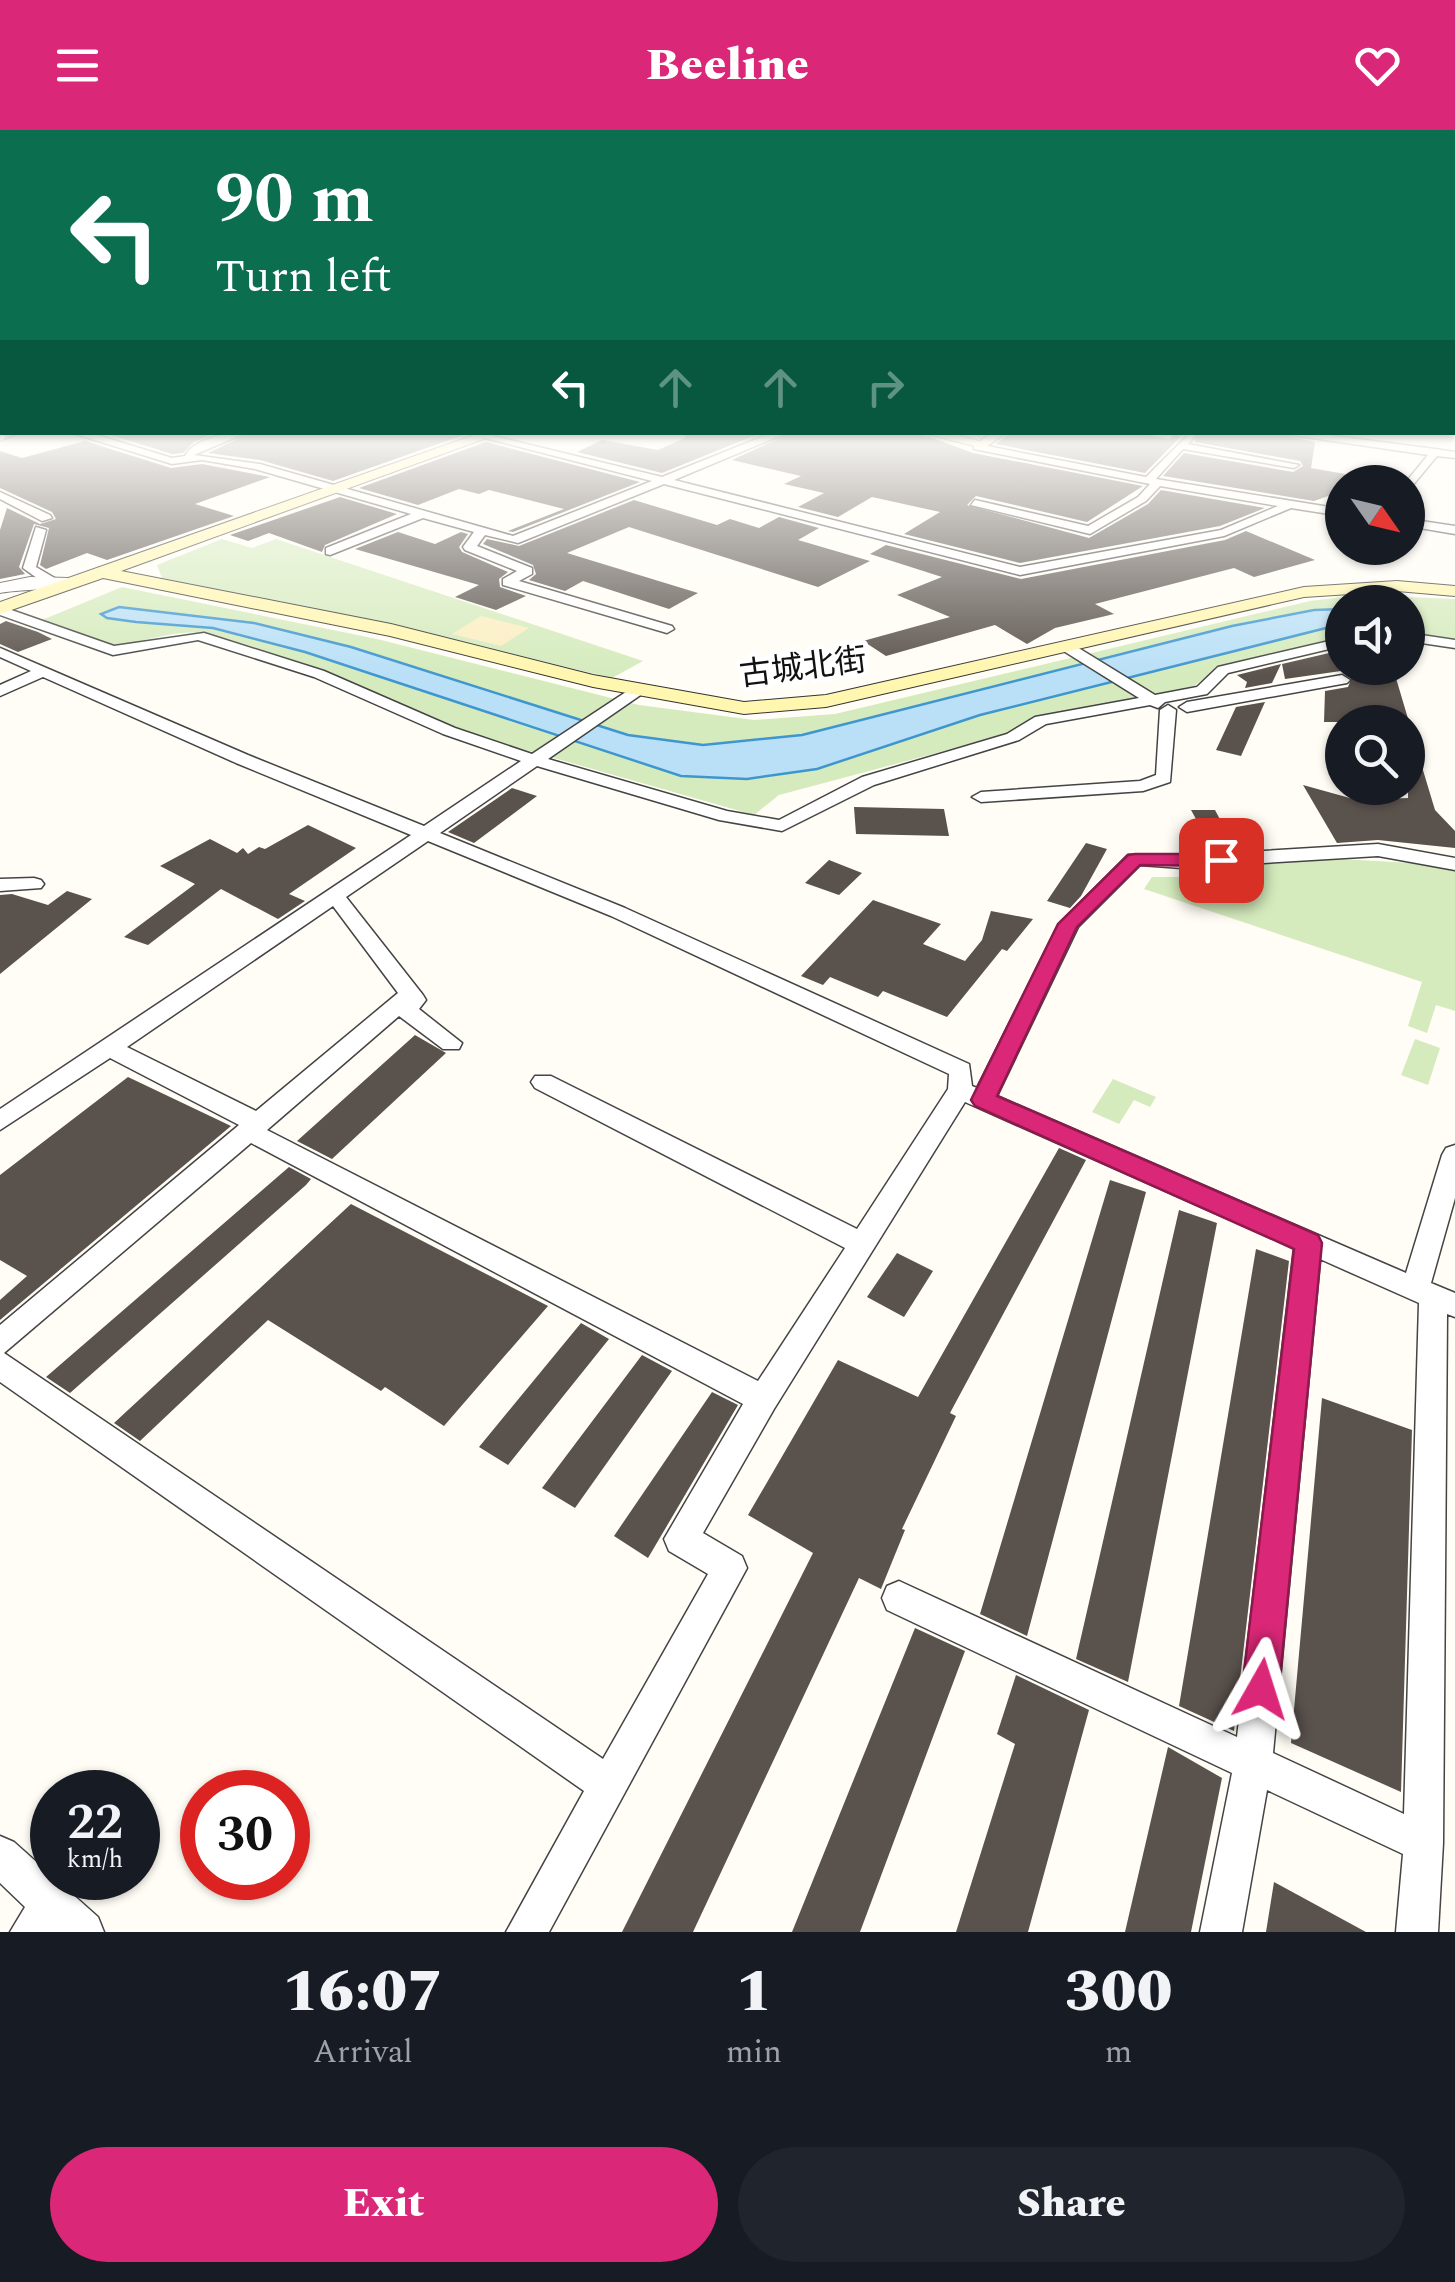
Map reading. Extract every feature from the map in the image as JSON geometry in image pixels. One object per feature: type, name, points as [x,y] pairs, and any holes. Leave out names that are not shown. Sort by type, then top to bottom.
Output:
[{"type":"main road","points":[[0,609],[61,583],[285,508]]},
{"type":"main road","name":"古城北街","points":[[101,572],[391,630],[631,696],[720,707],[798,706],[1075,651],[1304,592],[1397,586],[1455,591]]},
{"type":"street","points":[[19,508],[43,524],[29,568],[61,583]]},
{"type":"street","points":[[401,508],[514,540],[597,508]]},
{"type":"street","points":[[773,508],[1020,572],[1128,549],[1178,545],[1251,525],[1282,508]]},
{"type":"street","points":[[997,508],[1090,530]]},
{"type":"street","points":[[1127,508],[1085,533],[1128,549]]},
{"type":"street","points":[[330,551],[422,514]]},
{"type":"street","points":[[1425,526],[1455,530]]},
{"type":"street","points":[[482,532],[469,546],[527,570],[508,582],[667,629]]},
{"type":"street","points":[[0,588],[30,582],[61,583]]},
{"type":"street","points":[[0,609],[113,651],[199,636],[319,674],[449,731],[725,816],[782,826],[868,781],[1013,737],[1042,720],[1325,682]]},
{"type":"street","points":[[1425,640],[1455,644]]},
{"type":"street","points":[[1075,651],[1156,702],[1202,691],[1222,670],[1325,646]]},
{"type":"street","points":[[0,652],[242,759],[618,912],[961,1070],[972,1095],[1434,1297]]},
{"type":"street","points":[[0,692],[43,671]]},
{"type":"street","points":[[0,1122],[631,696]]},
{"type":"street","points":[[981,797],[1143,786],[1164,778],[1156,702]]},
{"type":"street","points":[[527,1932],[730,1568],[681,1539],[763,1399],[862,1244],[972,1095],[1068,924],[1135,859],[1182,862],[1378,850],[1455,864]]},
{"type":"street","points":[[0,885],[34,884]]},
{"type":"street","points":[[334,894],[414,1000],[406,1010],[451,1043]]},
{"type":"street","points":[[0,1342],[410,994]]},
{"type":"street","points":[[112,1049],[250,1118],[254,1134],[763,1399]]},
{"type":"street","points":[[543,1082],[862,1244]]},
{"type":"street","points":[[1417,1932],[1424,1843],[1434,1297],[1453,1168]]},
{"type":"street","points":[[1221,1932],[1253,1764],[1308,1243]]},
{"type":"street","points":[[0,1365],[608,1785]]},
{"type":"street","points":[[899,1598],[1424,1843]]},
{"type":"street","points":[[0,1856],[55,1923]]},
{"type":"green space","points":[[222,539],[252,548],[276,539],[643,661],[612,678],[403,628],[162,578],[157,565]]},
{"type":"green space","points":[[122,587],[377,639],[639,705],[754,720],[835,714],[1325,599],[1325,642],[1218,668],[1194,686],[1050,714],[1024,722],[1004,735],[779,795],[754,815],[466,733],[328,671],[207,634],[185,633],[109,644],[79,637],[42,620]]},
{"type":"green space","points":[[1425,598],[1455,599],[1455,641],[1425,637]]},
{"type":"green space","points":[[1322,858],[1412,863],[1455,871],[1455,1011],[1436,1005],[1427,1033],[1408,1026],[1422,982],[1144,889],[1152,877],[1197,877],[1230,865]]},
{"type":"green space","points":[[1415,1039],[1440,1048],[1428,1085],[1401,1075]]},
{"type":"green space","points":[[1113,1079],[1156,1097],[1150,1107],[1134,1100],[1119,1124],[1092,1112]]},
{"type":"sand","points":[[481,616],[529,628],[501,646],[452,634]]},
{"type":"water","points":[[119,607],[254,623],[351,647],[628,735],[703,745],[802,735],[1232,626],[1314,610],[1325,610],[1325,628],[980,715],[817,769],[747,779],[681,776],[305,652],[213,628],[136,622],[101,614]]},
{"type":"building","points":[[7,508],[40,524],[56,519],[44,508],[208,508],[234,516],[107,560],[87,553],[46,569],[40,565],[49,528],[34,524],[19,567],[25,574],[0,579],[0,530]]},
{"type":"building","points":[[308,508],[377,508],[397,514],[325,545],[322,552],[269,533],[248,541],[230,535]]},
{"type":"building","points":[[560,508],[574,508],[508,531],[564,509]]},
{"type":"building","points":[[614,508],[661,508],[717,525],[730,519],[759,528],[779,517],[819,528],[798,540],[870,561],[818,587],[629,527],[567,553],[698,593],[669,609],[583,581],[565,591],[529,580],[536,574],[533,565],[483,544],[487,539],[519,546]]},
{"type":"building","points":[[802,508],[853,508],[838,517]]},
{"type":"building","points":[[922,508],[978,508],[1089,538],[1141,508],[1265,508],[1220,526],[1020,563],[904,534],[940,512]]},
{"type":"building","points":[[1028,508],[1109,508],[1087,522]]},
{"type":"building","points":[[1246,531],[1315,560],[1254,577],[1234,568],[1095,604],[1114,614],[1055,628],[1027,644],[995,625],[886,656],[863,641],[950,617],[897,595],[942,577],[870,554],[886,545],[1021,579],[1225,540]]},
{"type":"building","points":[[398,532],[435,544],[461,532],[468,534],[459,547],[462,552],[508,572],[499,579],[500,587],[526,596],[496,610],[455,597],[479,585],[355,549]]},
{"type":"building","points":[[6,621],[52,639],[18,652],[0,644],[0,624]]},
{"type":"building","points":[[1325,654],[1325,673],[1285,679],[1282,664]]},
{"type":"building","points":[[1281,664],[1272,683],[1245,688],[1247,682],[1237,675]]},
{"type":"building","points":[[1398,685],[1404,705],[1325,705],[1324,722],[1325,691]]},
{"type":"building","points":[[1265,702],[1241,756],[1216,750],[1236,707]]},
{"type":"building","points":[[1425,777],[1435,810],[1455,831],[1455,848],[1378,840],[1337,843],[1303,785],[1325,791],[1325,805],[1425,805]]},
{"type":"building","points":[[512,788],[537,796],[474,843],[448,832]]},
{"type":"building","points":[[854,807],[944,809],[949,836],[856,834]]},
{"type":"building","points":[[1191,810],[1215,810],[1234,846],[1211,846]]},
{"type":"building","points":[[308,825],[356,848],[289,894],[305,901],[278,919],[221,889],[148,945],[124,937],[195,884],[160,866],[210,839],[237,853],[243,848],[248,854]]},
{"type":"building","points":[[1086,843],[1107,849],[1081,896],[1070,908],[1047,901]]},
{"type":"building","points":[[829,860],[862,873],[839,895],[805,883]]},
{"type":"building","points":[[67,891],[92,899],[0,974],[0,895],[12,894],[48,905]]},
{"type":"building","points":[[873,900],[941,924],[923,944],[965,961],[982,940],[991,911],[1033,919],[1007,951],[1002,949],[947,1017],[883,991],[878,997],[830,977],[823,985],[801,976]]},
{"type":"building","points":[[415,1035],[446,1053],[332,1159],[297,1141]]},
{"type":"building","points":[[128,1077],[231,1126],[0,1320],[0,1300],[27,1276],[0,1260],[0,1175]]},
{"type":"building","points":[[1059,1148],[1086,1160],[950,1413],[956,1416],[902,1529],[905,1530],[881,1589],[859,1578],[693,1932],[622,1932],[813,1553],[748,1515],[838,1360],[918,1397]]},
{"type":"building","points":[[289,1167],[311,1179],[70,1393],[46,1377]]},
{"type":"building","points":[[1110,1180],[1146,1192],[1027,1636],[980,1614]]},
{"type":"building","points":[[351,1204],[548,1306],[444,1426],[268,1320],[140,1441],[114,1423]]},
{"type":"building","points":[[1179,1210],[1217,1223],[1128,1682],[1076,1659]]},
{"type":"building","points":[[1256,1249],[1289,1261],[1234,1731],[1179,1706]]},
{"type":"building","points":[[897,1253],[933,1271],[904,1317],[867,1297]]},
{"type":"building","points":[[581,1323],[609,1339],[508,1465],[479,1447]]},
{"type":"building","points":[[642,1355],[672,1371],[575,1508],[542,1488]]},
{"type":"building","points":[[712,1392],[738,1405],[648,1558],[614,1536]]},
{"type":"building","points":[[1322,1398],[1412,1430],[1401,1792],[1291,1743]]},
{"type":"building","points":[[915,1628],[965,1651],[860,1932],[792,1932]]},
{"type":"building","points":[[1016,1675],[1089,1710],[1028,1932],[956,1932],[1015,1744],[997,1734]]},
{"type":"building","points":[[1168,1747],[1222,1778],[1191,1932],[1125,1932]]},
{"type":"building","points":[[1274,1882],[1366,1932],[1266,1932]]},
{"type":"route","points":[[1221,860],[1135,859],[1068,924],[983,1100],[1308,1243],[1261,1689]]}]
